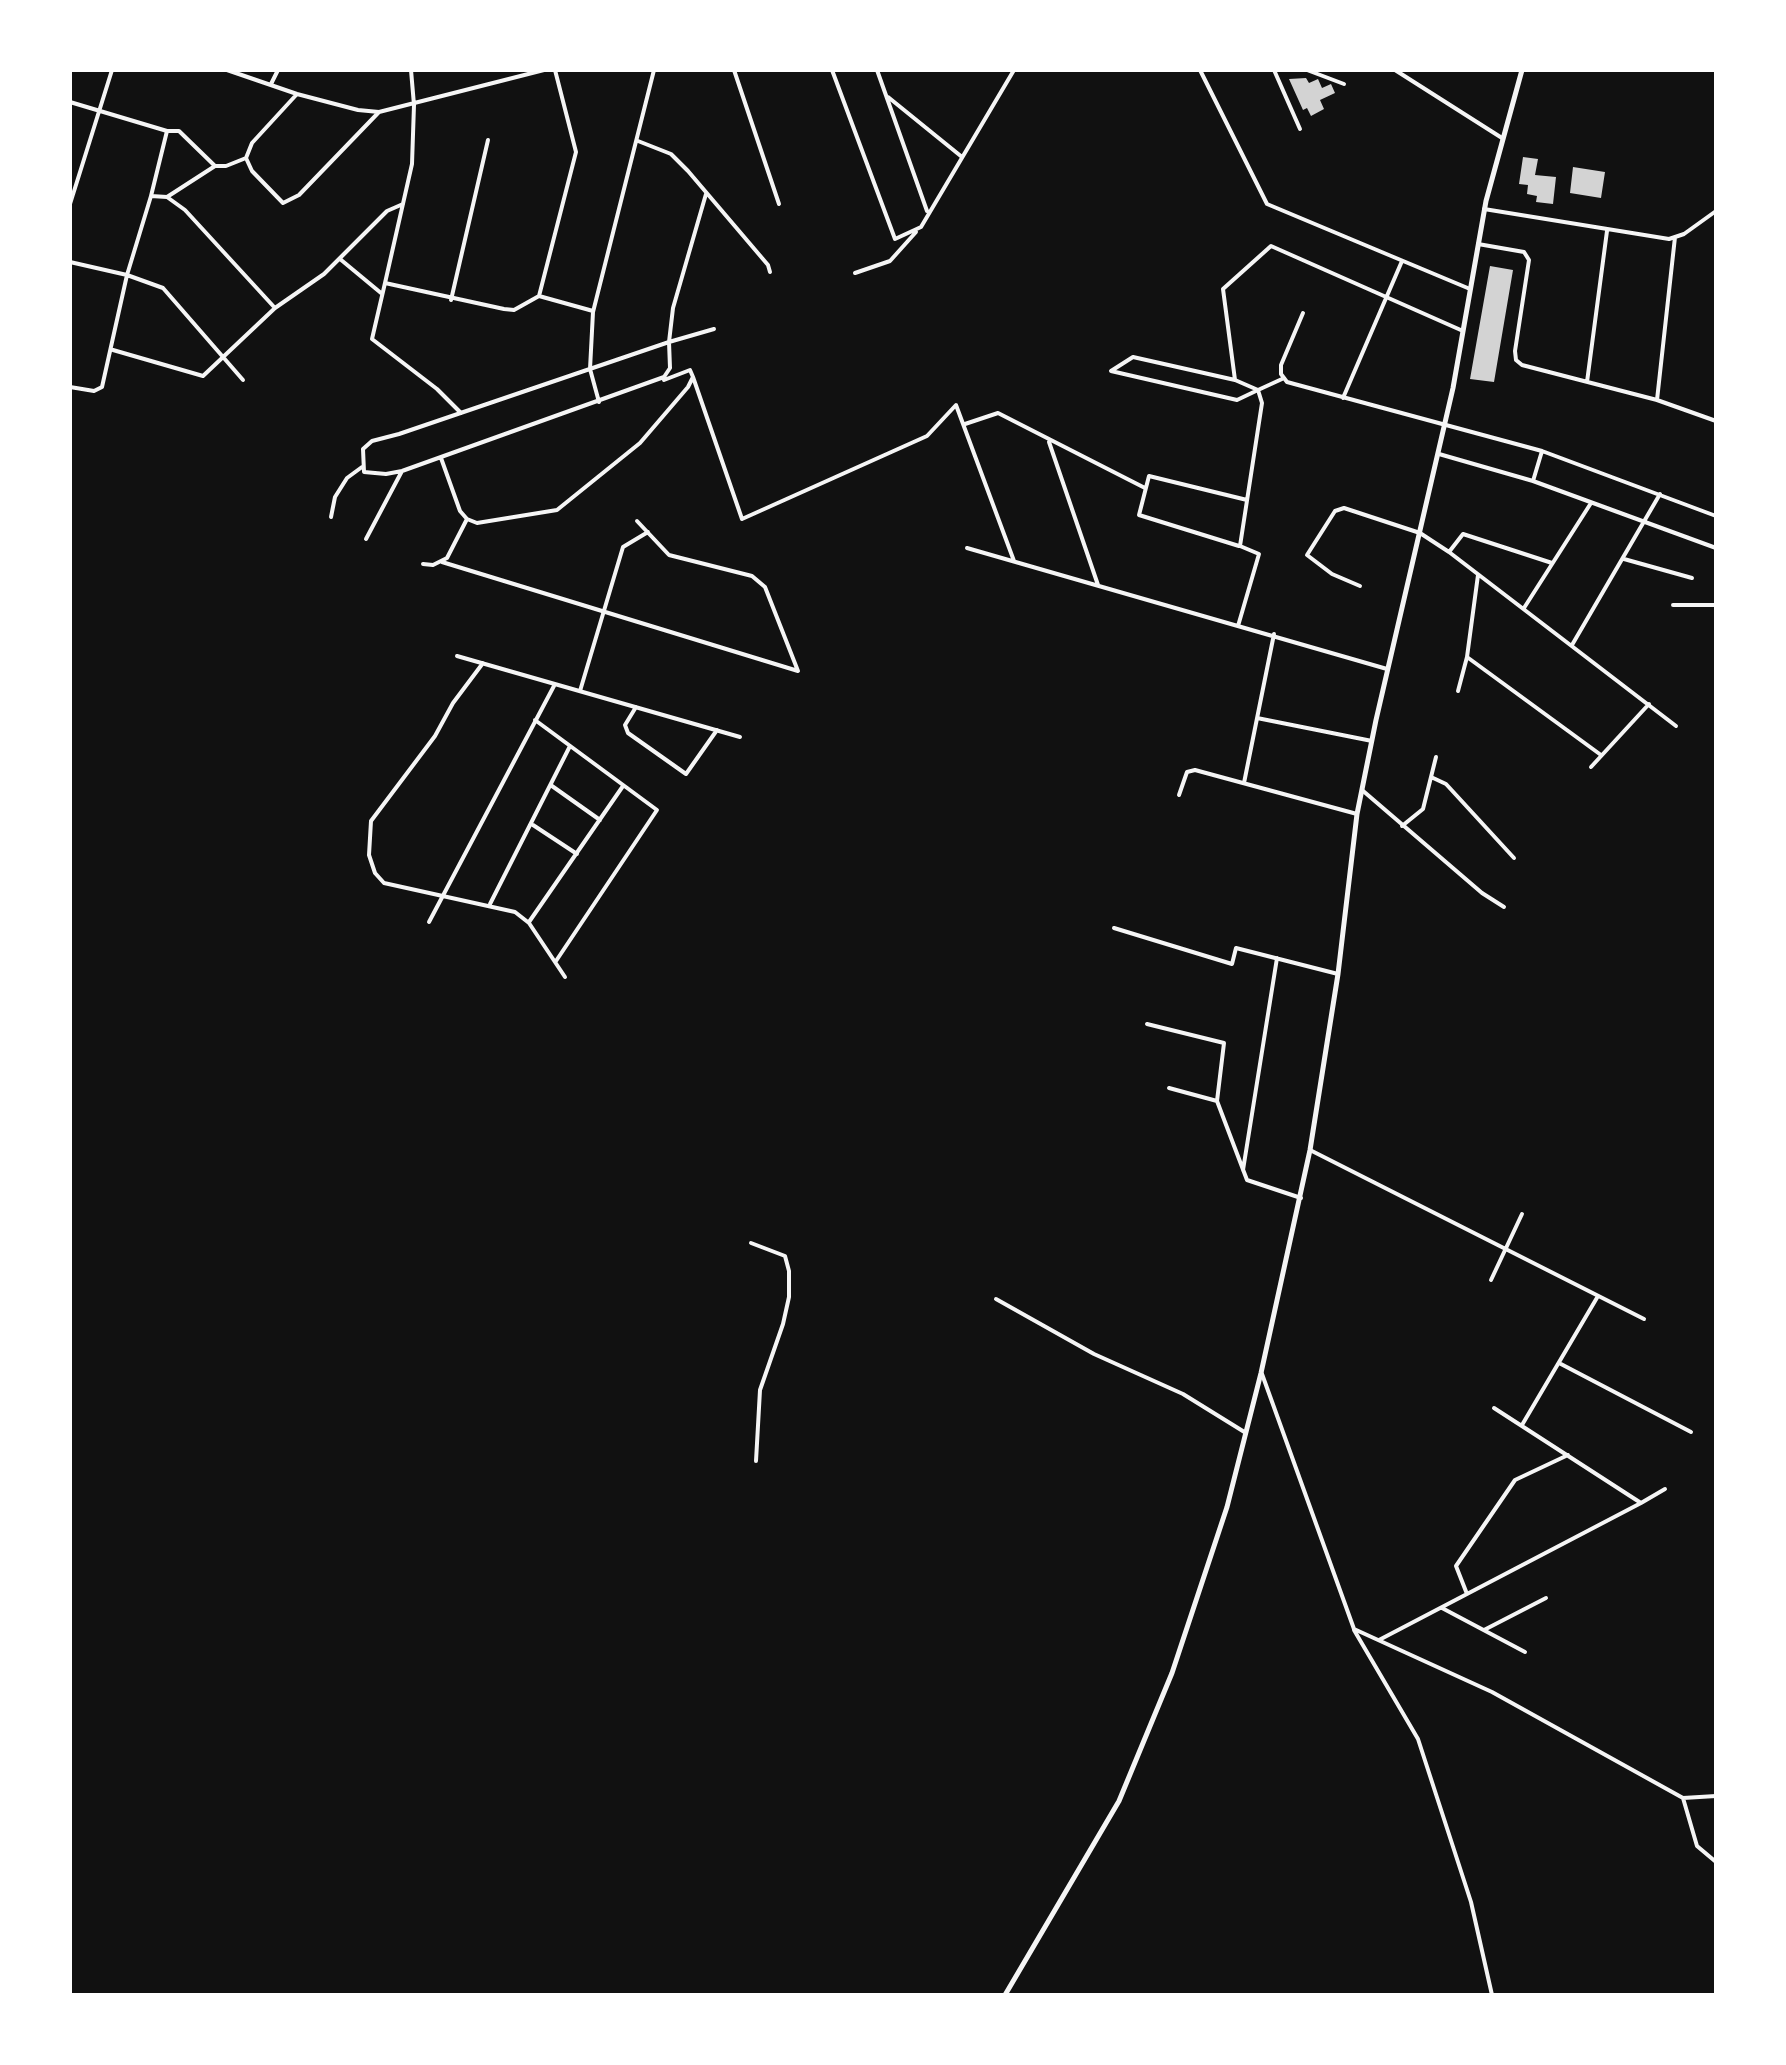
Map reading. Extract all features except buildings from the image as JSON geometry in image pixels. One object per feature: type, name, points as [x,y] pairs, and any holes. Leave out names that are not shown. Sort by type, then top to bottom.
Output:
[{"type":"street","points":[[70,204],[112,70]]},
{"type":"street","points":[[227,70],[297,94],[379,112],[544,70]]},
{"type":"street","points":[[271,84],[278,70]]},
{"type":"street","points":[[411,70],[414,105],[412,164],[372,339],[437,389],[461,413]]},
{"type":"street","points":[[520,70],[521,77]]},
{"type":"street","points":[[539,296],[576,152],[555,70]]},
{"type":"street","points":[[599,402],[590,369],[593,312],[654,70]]},
{"type":"street","points":[[734,70],[779,204]]},
{"type":"street","points":[[832,70],[892,239],[917,230]]},
{"type":"street","points":[[877,70],[928,213]]},
{"type":"street","points":[[855,273],[890,261],[917,230],[1014,70]]},
{"type":"street","points":[[1200,70],[1267,204],[1470,289]]},
{"type":"street","points":[[1274,70],[1300,129]]},
{"type":"street","points":[[1307,70],[1344,84]]},
{"type":"street","points":[[1395,70],[1502,138]]},
{"type":"street","points":[[1005,1995],[1095,1847],[1138,1760],[1206,1575],[1246,1433],[1310,1150],[1338,974],[1357,814],[1439,454],[1484,209],[1522,70]]},
{"type":"street","points":[[167,197],[215,166],[226,166],[246,158],[252,143],[297,94]]},
{"type":"street","points":[[886,96],[962,158]]},
{"type":"street","points":[[70,102],[187,136],[215,166]]},
{"type":"street","points":[[246,158],[279,201],[286,203],[299,195],[379,112]]},
{"type":"street","points":[[70,387],[99,390],[113,350],[127,275],[167,131]]},
{"type":"street","points":[[451,300],[488,140]]},
{"type":"street","points":[[638,141],[671,154],[768,265],[770,272]]},
{"type":"street","points":[[654,384],[669,373],[673,308],[706,194]]},
{"type":"street","points":[[151,196],[167,197],[202,226],[275,308]]},
{"type":"street","points":[[113,350],[203,376],[275,308],[340,259],[387,211],[403,204]]},
{"type":"street","points":[[1484,209],[1653,238],[1675,237],[1716,211]]},
{"type":"street","points":[[1587,382],[1607,231]]},
{"type":"street","points":[[1657,400],[1675,237]]},
{"type":"street","points":[[1478,244],[1524,252],[1529,260],[1516,360],[1522,365],[1657,400],[1716,421]]},
{"type":"street","points":[[1235,380],[1223,289],[1250,268],[1269,247],[1463,331]]},
{"type":"street","points":[[340,259],[382,293]]},
{"type":"street","points":[[1343,398],[1402,261]]},
{"type":"street","points":[[70,262],[127,275],[163,288],[243,380]]},
{"type":"street","points":[[385,283],[451,300],[514,310],[539,296],[593,312]]},
{"type":"street","points":[[1282,379],[1281,365],[1303,313]]},
{"type":"street","points":[[714,329],[372,441],[363,449],[362,467],[370,475],[402,471],[690,370],[742,519],[927,436],[956,405],[1014,561]]},
{"type":"street","points":[[1240,546],[1262,403],[1258,390],[1235,380],[1133,357],[1111,371],[1237,400],[1258,390],[1282,379],[1542,451],[1716,516]]},
{"type":"street","points":[[441,458],[460,511],[467,519],[477,523],[557,510],[640,443],[693,377]]},
{"type":"street","points":[[965,424],[998,413],[1145,488]]},
{"type":"street","points":[[1049,439],[1098,585]]},
{"type":"street","points":[[1533,481],[1542,451]]},
{"type":"street","points":[[1439,454],[1533,481],[1716,548]]},
{"type":"street","points":[[331,517],[335,497],[347,478],[362,467]]},
{"type":"street","points":[[366,539],[402,471]]},
{"type":"street","points":[[1238,626],[1259,554],[1139,515],[1149,476],[1247,500]]},
{"type":"street","points":[[1572,645],[1660,494]]},
{"type":"street","points":[[1524,608],[1591,503]]},
{"type":"street","points":[[1360,586],[1332,574],[1307,555],[1335,511],[1344,508],[1420,533],[1449,552],[1676,726]]},
{"type":"street","points":[[442,562],[467,519]]},
{"type":"street","points":[[423,564],[442,562],[798,671],[765,587],[752,576],[669,555],[637,521]]},
{"type":"street","points":[[580,691],[623,547],[648,532]]},
{"type":"street","points":[[1449,552],[1463,534],[1552,563]]},
{"type":"street","points":[[967,548],[1389,669]]},
{"type":"street","points":[[1624,559],[1692,578]]},
{"type":"street","points":[[1458,691],[1467,657],[1478,575]]},
{"type":"street","points":[[1673,605],[1716,605]]},
{"type":"street","points":[[1244,783],[1274,634]]},
{"type":"street","points":[[457,656],[740,737]]},
{"type":"street","points":[[1467,657],[1601,755]]},
{"type":"street","points":[[483,663],[435,736],[371,821],[367,837],[375,873],[384,883],[490,904],[515,912],[529,923],[565,977]]},
{"type":"street","points":[[429,922],[555,684]]},
{"type":"street","points":[[1591,767],[1649,704]]},
{"type":"street","points":[[636,707],[625,725],[628,733],[686,774],[717,730]]},
{"type":"street","points":[[1257,718],[1373,741]]},
{"type":"street","points":[[535,720],[657,810],[555,961]]},
{"type":"street","points":[[490,904],[533,825],[570,746]]},
{"type":"street","points":[[1402,826],[1423,809],[1436,757]]},
{"type":"street","points":[[1179,795],[1187,772],[1195,770],[1357,814]]},
{"type":"street","points":[[1431,777],[1446,784],[1514,858]]},
{"type":"street","points":[[552,786],[600,820]]},
{"type":"street","points":[[529,923],[623,786]]},
{"type":"street","points":[[1362,790],[1482,893],[1504,907]]},
{"type":"street","points":[[533,825],[578,855]]},
{"type":"street","points":[[1114,928],[1232,964],[1236,948],[1338,974]]},
{"type":"street","points":[[1243,1170],[1277,958]]},
{"type":"street","points":[[1147,1024],[1224,1043],[1217,1101],[1247,1180],[1301,1198]]},
{"type":"street","points":[[1169,1088],[1217,1101]]},
{"type":"street","points":[[1310,1150],[1644,1319]]},
{"type":"street","points":[[1491,1280],[1522,1214]]},
{"type":"street","points":[[751,1243],[785,1256],[789,1271],[789,1297],[783,1324],[760,1390],[756,1461]]},
{"type":"street","points":[[1522,1425],[1598,1296]]},
{"type":"street","points":[[996,1299],[1084,1349],[1183,1394],[1246,1433]]},
{"type":"street","points":[[1559,1363],[1691,1432]]},
{"type":"street","points":[[1261,1373],[1354,1629],[1418,1739],[1471,1902],[1492,1995]]},
{"type":"street","points":[[1494,1408],[1641,1503]]},
{"type":"street","points":[[1467,1594],[1456,1573],[1456,1566],[1515,1480],[1568,1455]]},
{"type":"street","points":[[1379,1640],[1665,1489]]},
{"type":"street","points":[[1484,1630],[1546,1598]]},
{"type":"street","points":[[1442,1608],[1525,1652]]},
{"type":"street","points":[[1354,1629],[1492,1692],[1683,1798],[1716,1796]]},
{"type":"street","points":[[1683,1798],[1697,1846],[1716,1862]]}]
